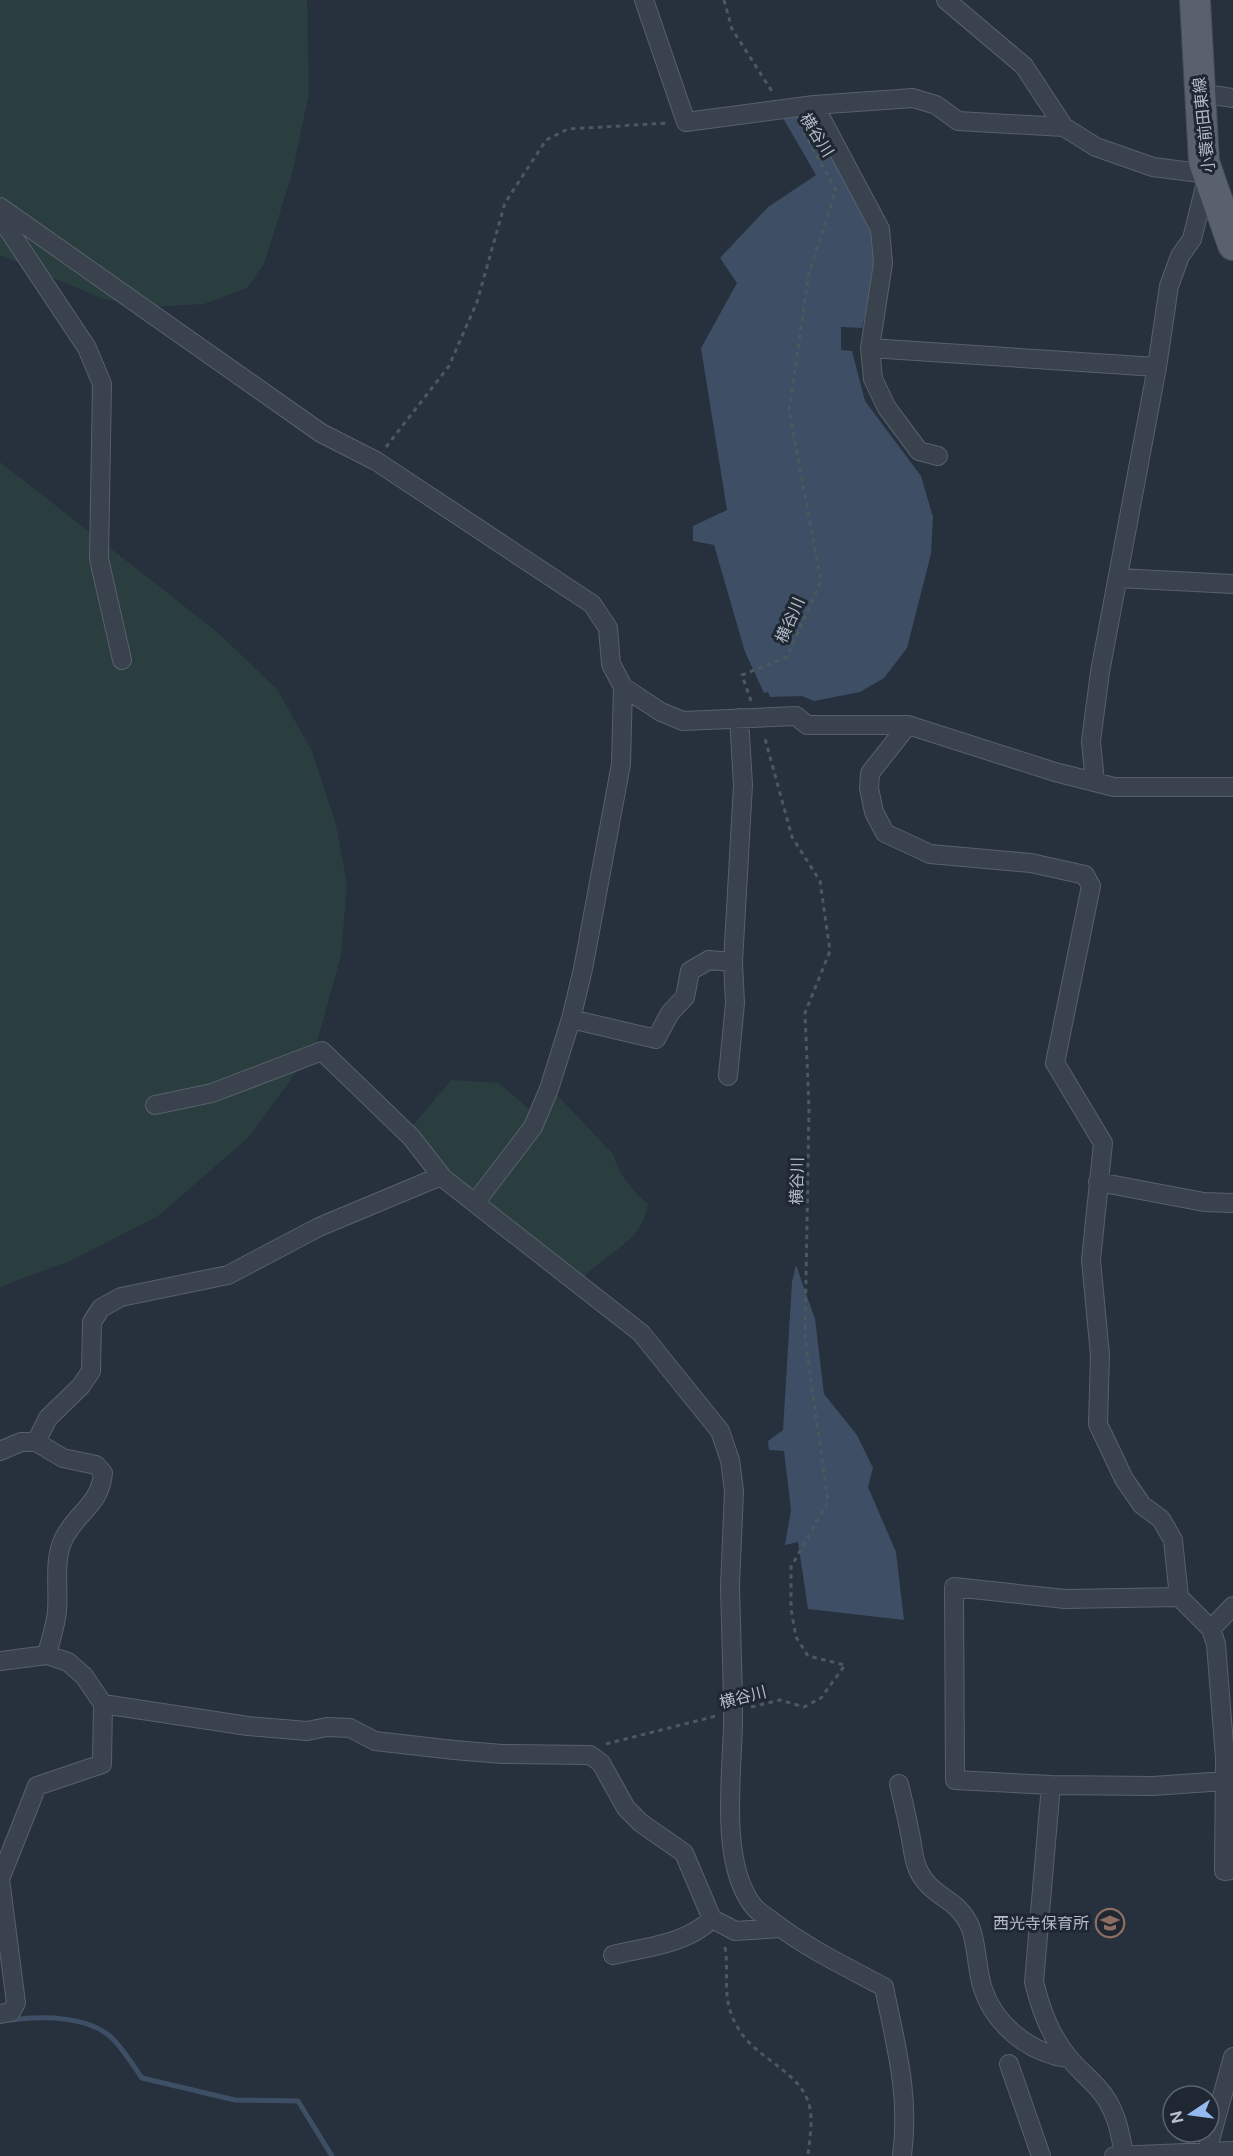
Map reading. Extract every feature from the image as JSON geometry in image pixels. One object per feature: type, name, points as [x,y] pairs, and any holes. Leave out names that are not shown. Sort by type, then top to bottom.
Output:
[{"type":"main road","name":"小蓑前田東線","points":[[1194,0],[1199,93],[1208,174],[1233,245]]},
{"type":"street","points":[[644,0],[686,122],[814,105],[913,98],[936,105],[958,121],[1064,127]]},
{"type":"street","points":[[946,0],[1024,66],[1064,127],[1096,147],[1153,167],[1208,174],[1192,239],[1180,256],[1169,286],[1157,367],[1100,672],[1091,741],[1095,782]]},
{"type":"street","points":[[1199,93],[1233,98]]},
{"type":"street","points":[[814,105],[880,229],[883,263],[870,348],[873,380],[887,408],[919,451],[938,456]]},
{"type":"street","points":[[0,207],[321,433],[376,461],[592,604],[608,628],[611,664],[623,687],[621,764],[583,969],[571,1019],[549,1089],[533,1127],[475,1203]]},
{"type":"street","points":[[0,217],[87,348],[102,384],[99,559],[122,660]]},
{"type":"street","points":[[870,348],[1157,367]]},
{"type":"street","points":[[1118,578],[1233,584]]},
{"type":"street","points":[[623,687],[661,712],[683,721],[796,716],[807,725],[908,725],[1054,772],[1113,787],[1233,787]]},
{"type":"street","points":[[728,1076],[735,1003],[733,962],[748,718]]},
{"type":"street","points":[[908,725],[870,773],[869,788],[874,812],[885,833],[930,854],[1031,863],[1085,875],[1091,886],[1055,1063],[1103,1143],[1091,1260],[1100,1355],[1098,1424],[1124,1479],[1142,1505],[1161,1519],[1173,1540],[1179,1597],[1211,1629],[1217,1656],[1225,1781],[1224,1871],[1233,1870]]},
{"type":"street","points":[[571,1019],[656,1039],[670,1013],[685,997],[690,971],[709,960],[733,962]]},
{"type":"street","points":[[155,1105],[212,1093],[322,1050],[411,1137],[441,1176],[641,1333],[720,1431],[730,1460],[734,1491],[730,1586],[740,1703],[727,1719],[731,1829],[735,1863],[755,1908],[799,1942],[884,1987],[904,2087],[907,2121],[902,2156]]},
{"type":"street","points":[[36,1442],[48,1418],[81,1386],[91,1371],[92,1322],[101,1308],[121,1297],[228,1275],[319,1227],[441,1176]]},
{"type":"street","points":[[1098,1182],[1204,1202],[1233,1203]]},
{"type":"street","points":[[0,1451],[21,1442],[36,1442],[63,1458],[96,1465],[104,1473],[102,1488],[92,1505],[74,1522],[59,1551],[57,1612],[47,1655]]},
{"type":"street","points":[[1179,1597],[1065,1599],[954,1587],[955,1780],[1051,1785],[1153,1786],[1225,1781]]},
{"type":"street","points":[[1211,1629],[1233,1606]]},
{"type":"street","points":[[0,1661],[47,1655],[68,1662],[84,1676],[103,1704],[102,1764],[37,1786],[0,1879],[16,2003],[11,2012],[0,2014]]},
{"type":"street","points":[[103,1704],[248,1726],[307,1731],[327,1727],[350,1728],[375,1741],[454,1750],[502,1754],[590,1755],[600,1763],[626,1808],[641,1823],[684,1853],[720,1928]]},
{"type":"street","points":[[899,1784],[911,1834],[914,1862],[926,1883],[955,1904],[969,1925],[976,1948],[983,1989],[997,2015],[1027,2045],[1049,2056],[1068,2058]]},
{"type":"street","points":[[1051,1785],[1034,1982],[1042,2013],[1068,2058],[1099,2088],[1113,2110],[1119,2155],[1233,2151]]},
{"type":"street","points":[[613,1955],[678,1940],[702,1928],[735,1931],[781,1928]]},
{"type":"street","points":[[1208,2151],[1233,2057]]},
{"type":"street","points":[[1009,2064],[1041,2156]]},
{"type":"path","points":[[724,0],[732,30],[775,96]]},
{"type":"path","points":[[376,461],[449,366],[477,302],[505,203],[546,140],[568,129],[686,122]]},
{"type":"path","name":"横谷川","points":[[740,1703],[780,1700],[804,1707],[821,1698],[845,1665],[808,1656],[796,1637],[791,1609],[791,1568],[828,1502],[805,1338],[809,1107],[805,1013],[830,951],[820,881],[792,837],[748,718],[742,675],[787,657],[820,581],[789,410],[809,273],[836,190],[797,124]]},
{"type":"path","name":"横谷川","points":[[614,1752],[606,1743],[727,1719]]},
{"type":"path","points":[[720,1928],[728,1965],[725,1998],[738,2029],[757,2052],[801,2085],[810,2109],[808,2156]]},
{"type":"green space","points":[[0,0],[307,0],[309,93],[292,174],[264,264],[247,288],[204,304],[152,307],[103,299],[0,255]]},
{"type":"green space","points":[[0,462],[216,631],[277,689],[312,751],[336,825],[347,885],[341,956],[316,1045],[248,1138],[158,1216],[72,1260],[0,1287]]},
{"type":"green space","points":[[451,1080],[499,1083],[544,1122],[557,1095],[613,1154],[627,1182],[648,1204],[645,1216],[634,1234],[581,1280],[446,1173],[410,1129]]},
{"type":"water","points":[[798,112],[819,127],[874,230],[877,270],[862,328],[841,327],[841,350],[852,351],[865,401],[921,476],[933,517],[931,554],[907,648],[884,678],[860,692],[814,701],[802,696],[770,697],[768,692],[764,693],[745,652],[714,545],[693,541],[693,526],[727,510],[701,348],[737,283],[720,258],[768,207],[816,175],[783,118]]},
{"type":"water","points":[[796,1265],[815,1319],[824,1394],[857,1435],[873,1468],[868,1487],[896,1552],[904,1620],[808,1609],[798,1542],[785,1545],[791,1510],[784,1451],[769,1450],[768,1441],[783,1430],[792,1282]]},
{"type":"waterway","points":[[11,2020],[65,2019],[92,2026],[114,2040],[142,2078],[235,2100],[298,2101],[332,2156]]},
{"type":"place","name":"西光寺保育所","points":[[1110,1923]]}]
